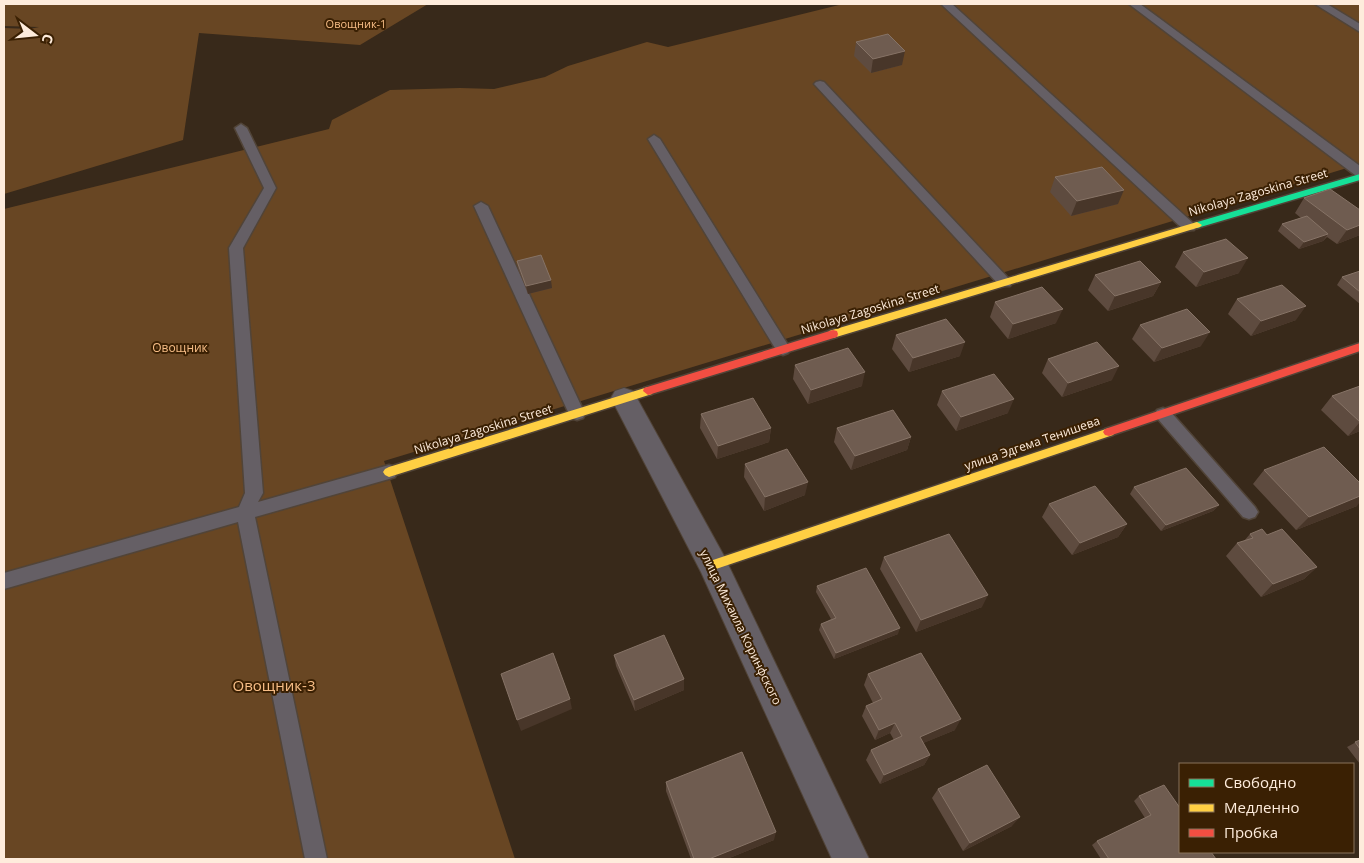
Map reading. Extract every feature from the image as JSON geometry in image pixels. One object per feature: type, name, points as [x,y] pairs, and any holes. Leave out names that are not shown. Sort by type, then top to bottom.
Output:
[{"type":"street","name":"Nikolaya Zagoskina Street","points":[[389,472],[783,349],[1360,177]]},
{"type":"street","name":"улица Эдгема Тенишева","points":[[713,565],[1360,347]]},
{"type":"street","name":"улица Михаила Коринфского","points":[[624,398],[713,565],[851,859]]},
{"type":"lane","points":[[946,4],[1190,227]]},
{"type":"lane","points":[[1134,4],[1360,172]]},
{"type":"lane","points":[[1320,4],[1360,29]]},
{"type":"lane","points":[[820,84],[1005,283]]},
{"type":"lane","points":[[241,128],[270,188],[236,248],[254,493],[245,512],[316,859]]},
{"type":"lane","points":[[654,139],[783,349]]},
{"type":"lane","points":[[481,206],[577,414]]},
{"type":"lane","points":[[1162,414],[1249,512]]},
{"type":"lane","points":[[4,581],[389,472]]},
{"type":"green space","name":"Овощник-1","points":[[4,4],[428,4],[360,45],[199,33],[183,140],[4,194],[4,28],[30,29],[39,27],[4,26]]},
{"type":"green space","name":"Овощник","points":[[843,4],[1360,4],[1360,164],[384,461],[515,859],[4,859],[4,209],[329,129],[332,120],[390,90],[494,89],[545,77],[568,66],[647,42],[668,47]]},
{"type":"building","points":[[888,34],[905,51],[873,59],[856,42]]},
{"type":"building","points":[[1102,167],[1124,190],[1077,201],[1055,177]]},
{"type":"building","points":[[1330,189],[1360,210],[1360,225],[1347,230],[1304,198]]},
{"type":"building","points":[[1307,216],[1328,234],[1304,242],[1282,224]]},
{"type":"building","points":[[1226,239],[1248,258],[1204,272],[1183,252]]},
{"type":"building","points":[[541,255],[551,280],[526,286],[517,261]]},
{"type":"building","points":[[1140,261],[1161,282],[1115,296],[1095,275]]},
{"type":"building","points":[[1360,271],[1360,292],[1342,277]]},
{"type":"building","points":[[1282,285],[1306,306],[1261,321],[1237,299]]},
{"type":"building","points":[[1042,287],[1063,309],[1013,324],[995,302]]},
{"type":"building","points":[[1187,309],[1210,332],[1162,348],[1140,325]]},
{"type":"building","points":[[946,319],[965,342],[913,358],[896,335]]},
{"type":"building","points":[[1097,342],[1119,366],[1068,383],[1048,359]]},
{"type":"building","points":[[848,348],[865,372],[811,390],[795,365]]},
{"type":"building","points":[[994,374],[1014,399],[961,417],[942,391]]},
{"type":"building","points":[[1360,386],[1360,422],[1332,396]]},
{"type":"building","points":[[753,398],[771,428],[718,446],[701,414]]},
{"type":"building","points":[[893,410],[911,437],[855,456],[837,428]]},
{"type":"building","points":[[1324,447],[1360,483],[1360,496],[1309,517],[1264,470]]},
{"type":"building","points":[[787,449],[808,482],[765,497],[745,464]]},
{"type":"building","points":[[1186,468],[1219,505],[1166,525],[1134,487]]},
{"type":"building","points":[[1095,486],[1127,524],[1080,543],[1049,504]]},
{"type":"building","points":[[1262,529],[1267,535],[1282,529],[1317,567],[1273,584],[1237,543],[1253,538],[1250,534]]},
{"type":"building","points":[[949,534],[988,595],[921,620],[884,557]]},
{"type":"building","points":[[866,568],[900,628],[836,653],[821,624],[836,618],[817,586]]},
{"type":"building","points":[[664,635],[684,679],[634,700],[614,655]]},
{"type":"building","points":[[553,653],[570,699],[517,720],[501,674]]},
{"type":"building","points":[[921,653],[961,719],[920,737],[930,755],[884,775],[871,750],[902,736],[895,723],[879,730],[866,706],[882,699],[868,674]]},
{"type":"building","points":[[1360,740],[1360,749],[1355,742]]},
{"type":"building","points":[[742,752],[776,832],[709,859],[694,859],[666,782]]},
{"type":"building","points":[[987,765],[1020,817],[970,843],[938,789]]},
{"type":"building","points":[[1164,785],[1179,807],[1179,853],[1212,853],[1216,859],[1109,859],[1097,841],[1151,815],[1139,796]]},
{"type":"traffic: fast","points":[[1197,225],[1360,177]]},
{"type":"traffic: slow","points":[[833,334],[1197,225]]},
{"type":"traffic: slow","points":[[389,472],[648,391]]},
{"type":"traffic: slow","points":[[713,565],[1109,432]]},
{"type":"traffic: jam","points":[[648,391],[833,334]]},
{"type":"traffic: jam","points":[[1109,432],[1360,347]]},
{"type":"park label","name":"Овощник-3","points":[[274,685]]}]
